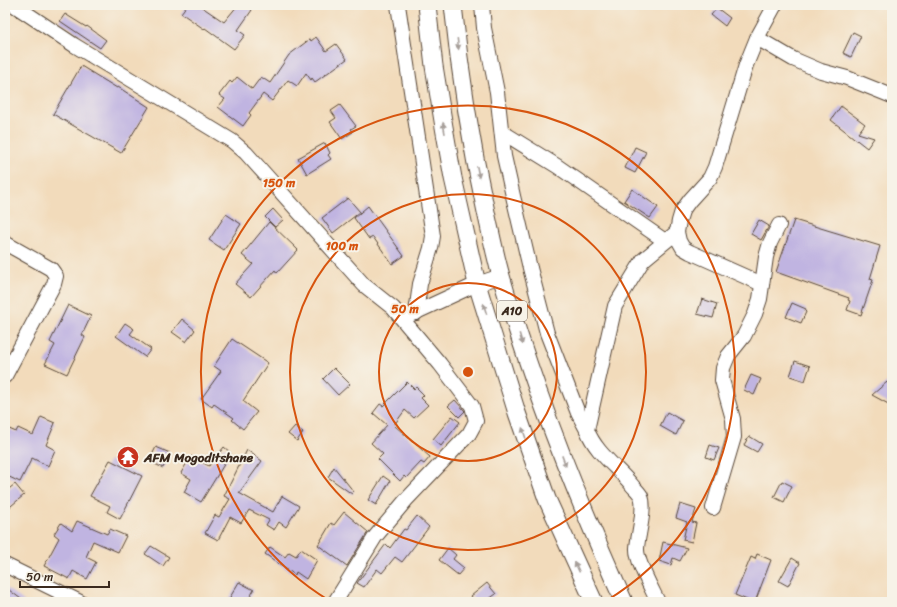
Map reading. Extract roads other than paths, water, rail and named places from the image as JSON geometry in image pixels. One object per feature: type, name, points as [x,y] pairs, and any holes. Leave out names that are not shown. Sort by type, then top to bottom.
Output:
[{"type":"main road","name":"A10","points":[[427,5],[434,66],[453,178],[477,284],[512,397],[547,499],[594,602]]},
{"type":"main road","name":"A10","points":[[453,5],[468,118],[478,173],[501,276],[542,404],[565,464],[624,602]]},
{"type":"street","points":[[15,5],[74,45],[232,141],[246,153],[358,279],[392,308],[402,319],[472,406],[476,421],[469,434],[406,500],[375,538],[335,602]]},
{"type":"street","points":[[398,5],[433,236],[431,248],[420,284],[416,313]]},
{"type":"street","points":[[482,5],[484,28],[502,132],[504,156],[547,332],[578,414],[591,441],[621,472],[641,497],[642,511],[637,549],[638,559],[658,602]]},
{"type":"street","points":[[762,284],[683,248],[679,241],[677,232],[682,211],[710,178],[715,167],[746,66],[757,38],[775,5]]},
{"type":"street","points":[[757,38],[793,59],[821,71],[847,78],[892,96]]},
{"type":"street","points":[[502,132],[557,166],[665,241]]},
{"type":"street","points":[[713,508],[734,437],[733,419],[722,380],[723,368],[728,356],[744,336],[751,324],[758,306],[766,257],[770,243],[779,225]]},
{"type":"street","points":[[587,430],[615,306],[643,260],[677,232]]},
{"type":"street","points":[[5,243],[51,269],[56,276],[54,284],[5,376]]},
{"type":"street","points":[[402,319],[477,284],[501,276]]},
{"type":"street","points":[[5,565],[80,602]]},
{"type":"place","name":"AFM Mogoditshane","points":[[128,457]]}]
